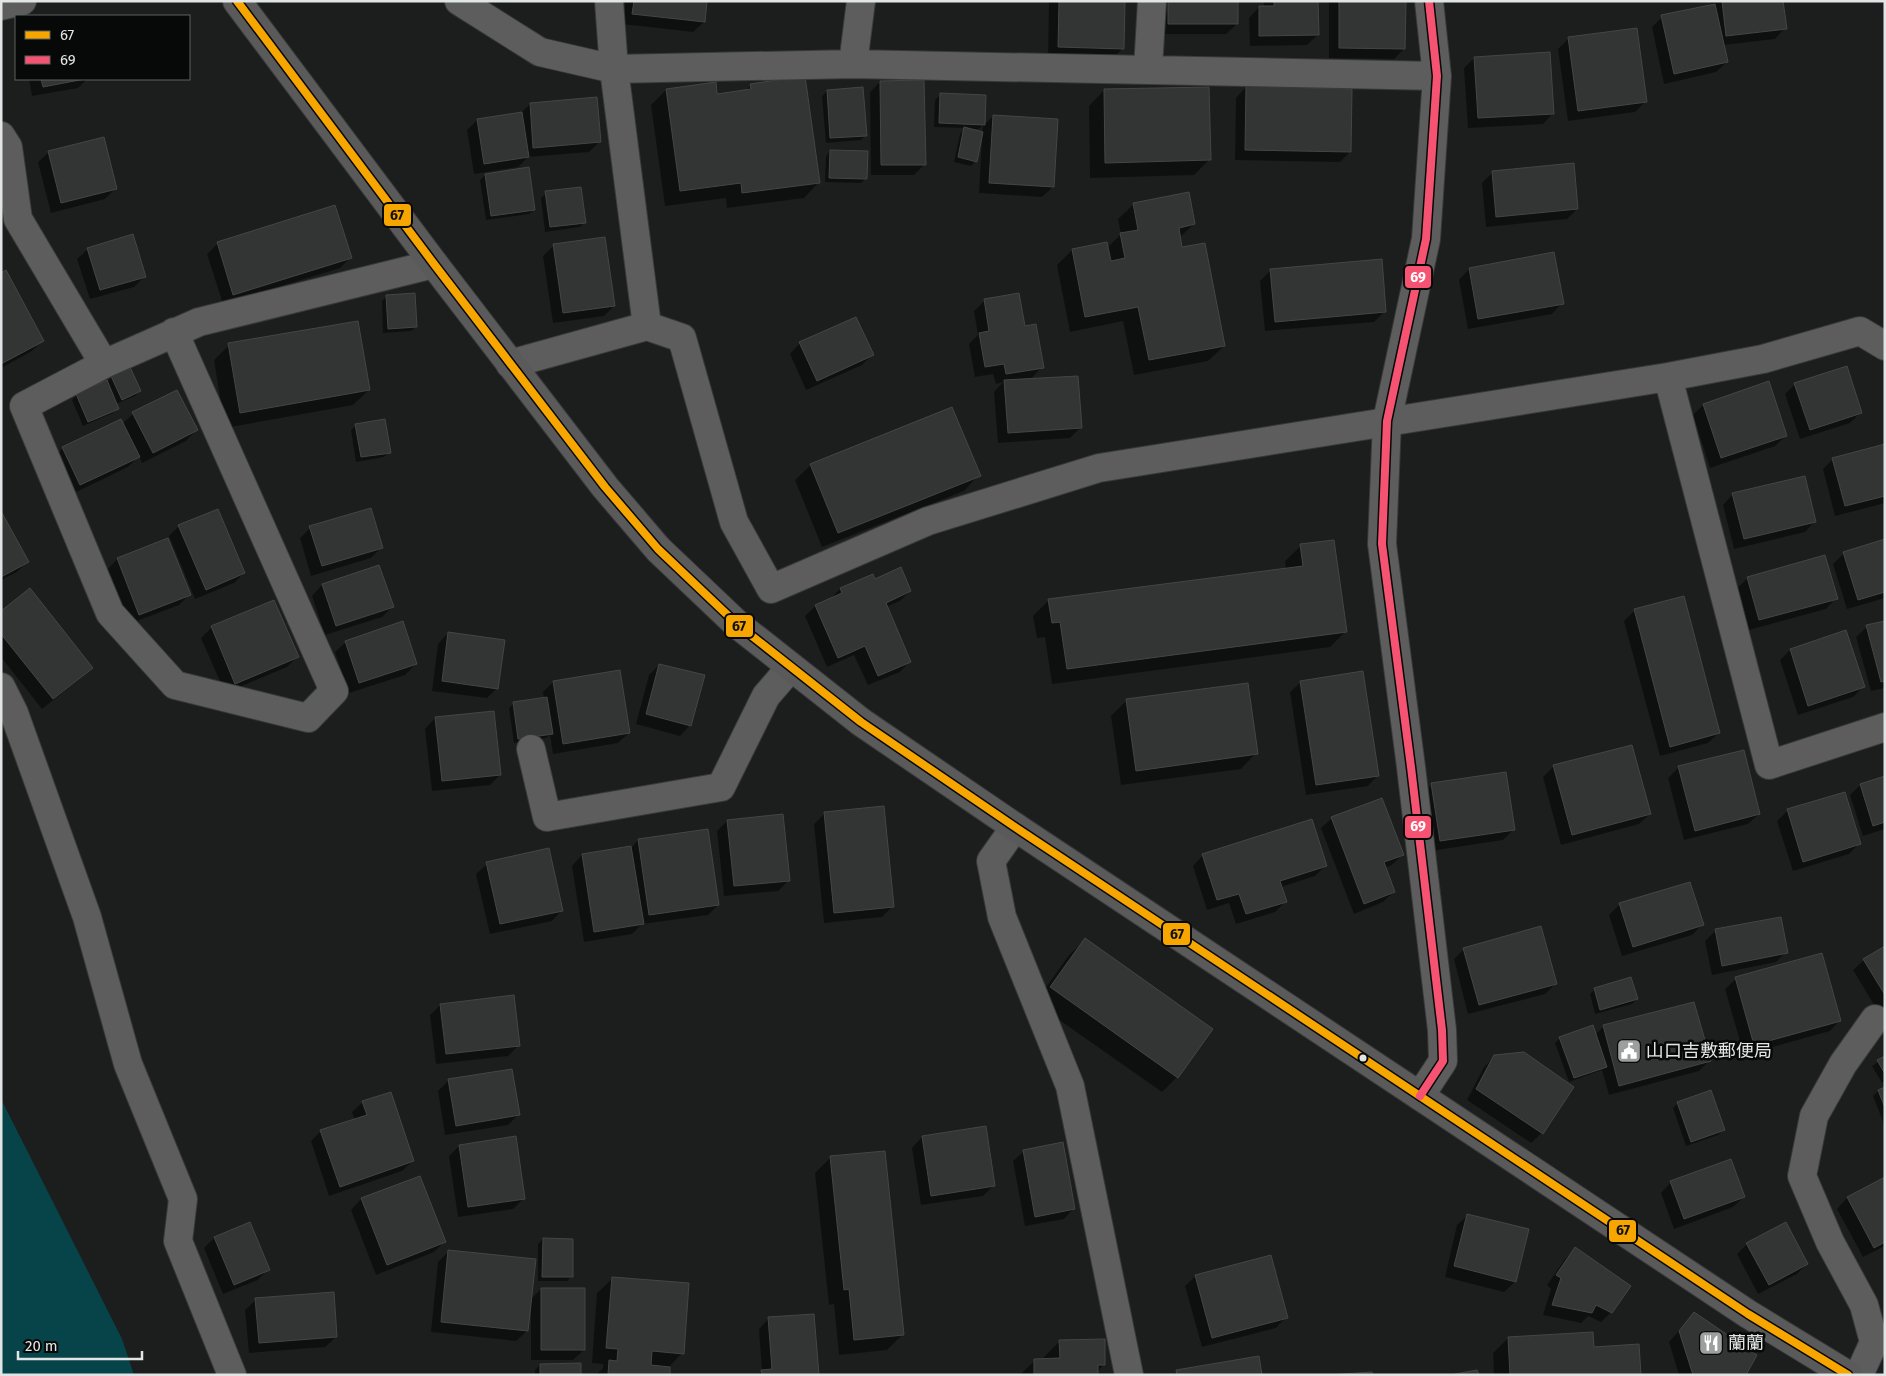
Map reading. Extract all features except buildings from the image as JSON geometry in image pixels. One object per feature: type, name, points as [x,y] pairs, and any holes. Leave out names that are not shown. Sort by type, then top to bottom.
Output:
[{"type":"highway","points":[[237,1],[434,264],[605,487],[658,549],[738,625],[861,722],[1015,827],[1748,1314],[1848,1375]]},
{"type":"street","points":[[1,6],[22,1]]},
{"type":"street","points":[[459,1],[540,52],[614,69],[853,64],[1437,76]]},
{"type":"street","points":[[609,1],[614,69],[647,326]]},
{"type":"street","points":[[853,64],[861,1]]},
{"type":"street","points":[[1148,69],[1152,1]]},
{"type":"street","points":[[1420,1096],[1443,1061],[1442,1030],[1382,544],[1387,421],[1426,239],[1437,76],[1429,1]]},
{"type":"street","points":[[1,136],[8,147],[18,219],[104,364]]},
{"type":"street","points":[[174,332],[334,691],[308,718],[175,685],[110,613],[24,406],[104,364],[174,332],[199,322],[434,264]]},
{"type":"street","points":[[510,364],[647,326],[682,338],[734,522],[771,588],[928,520],[1099,468],[1668,377],[1763,359],[1860,331],[1885,346]]},
{"type":"street","points":[[1668,377],[1769,765],[1885,727]]},
{"type":"street","points":[[531,749],[547,817],[720,787],[766,696],[791,667]]},
{"type":"street","points":[[1,687],[14,713],[87,917],[128,1064],[183,1199],[178,1241],[232,1375]]},
{"type":"street","points":[[1015,827],[991,861],[1002,918],[1070,1086],[1129,1375]]},
{"type":"street","points":[[1859,1375],[1874,1342],[1864,1305],[1830,1242],[1802,1176],[1814,1116],[1842,1064],[1875,1020]]},
{"type":"water","points":[[1,1099],[122,1339],[134,1375],[1,1375]]},
{"type":"transit line","name":"67","points":[[237,1],[434,264],[605,487],[658,549],[738,625],[861,722],[1015,827],[1748,1314],[1848,1375]]},
{"type":"transit line","name":"69","points":[[1420,1096],[1443,1061],[1442,1030],[1382,544],[1387,421],[1426,239],[1437,76],[1429,1]]},
{"type":"place","name":"山口吉敷郵便局","points":[[1629,1051]]},
{"type":"place","name":"蘭蘭","points":[[1711,1343]]}]
